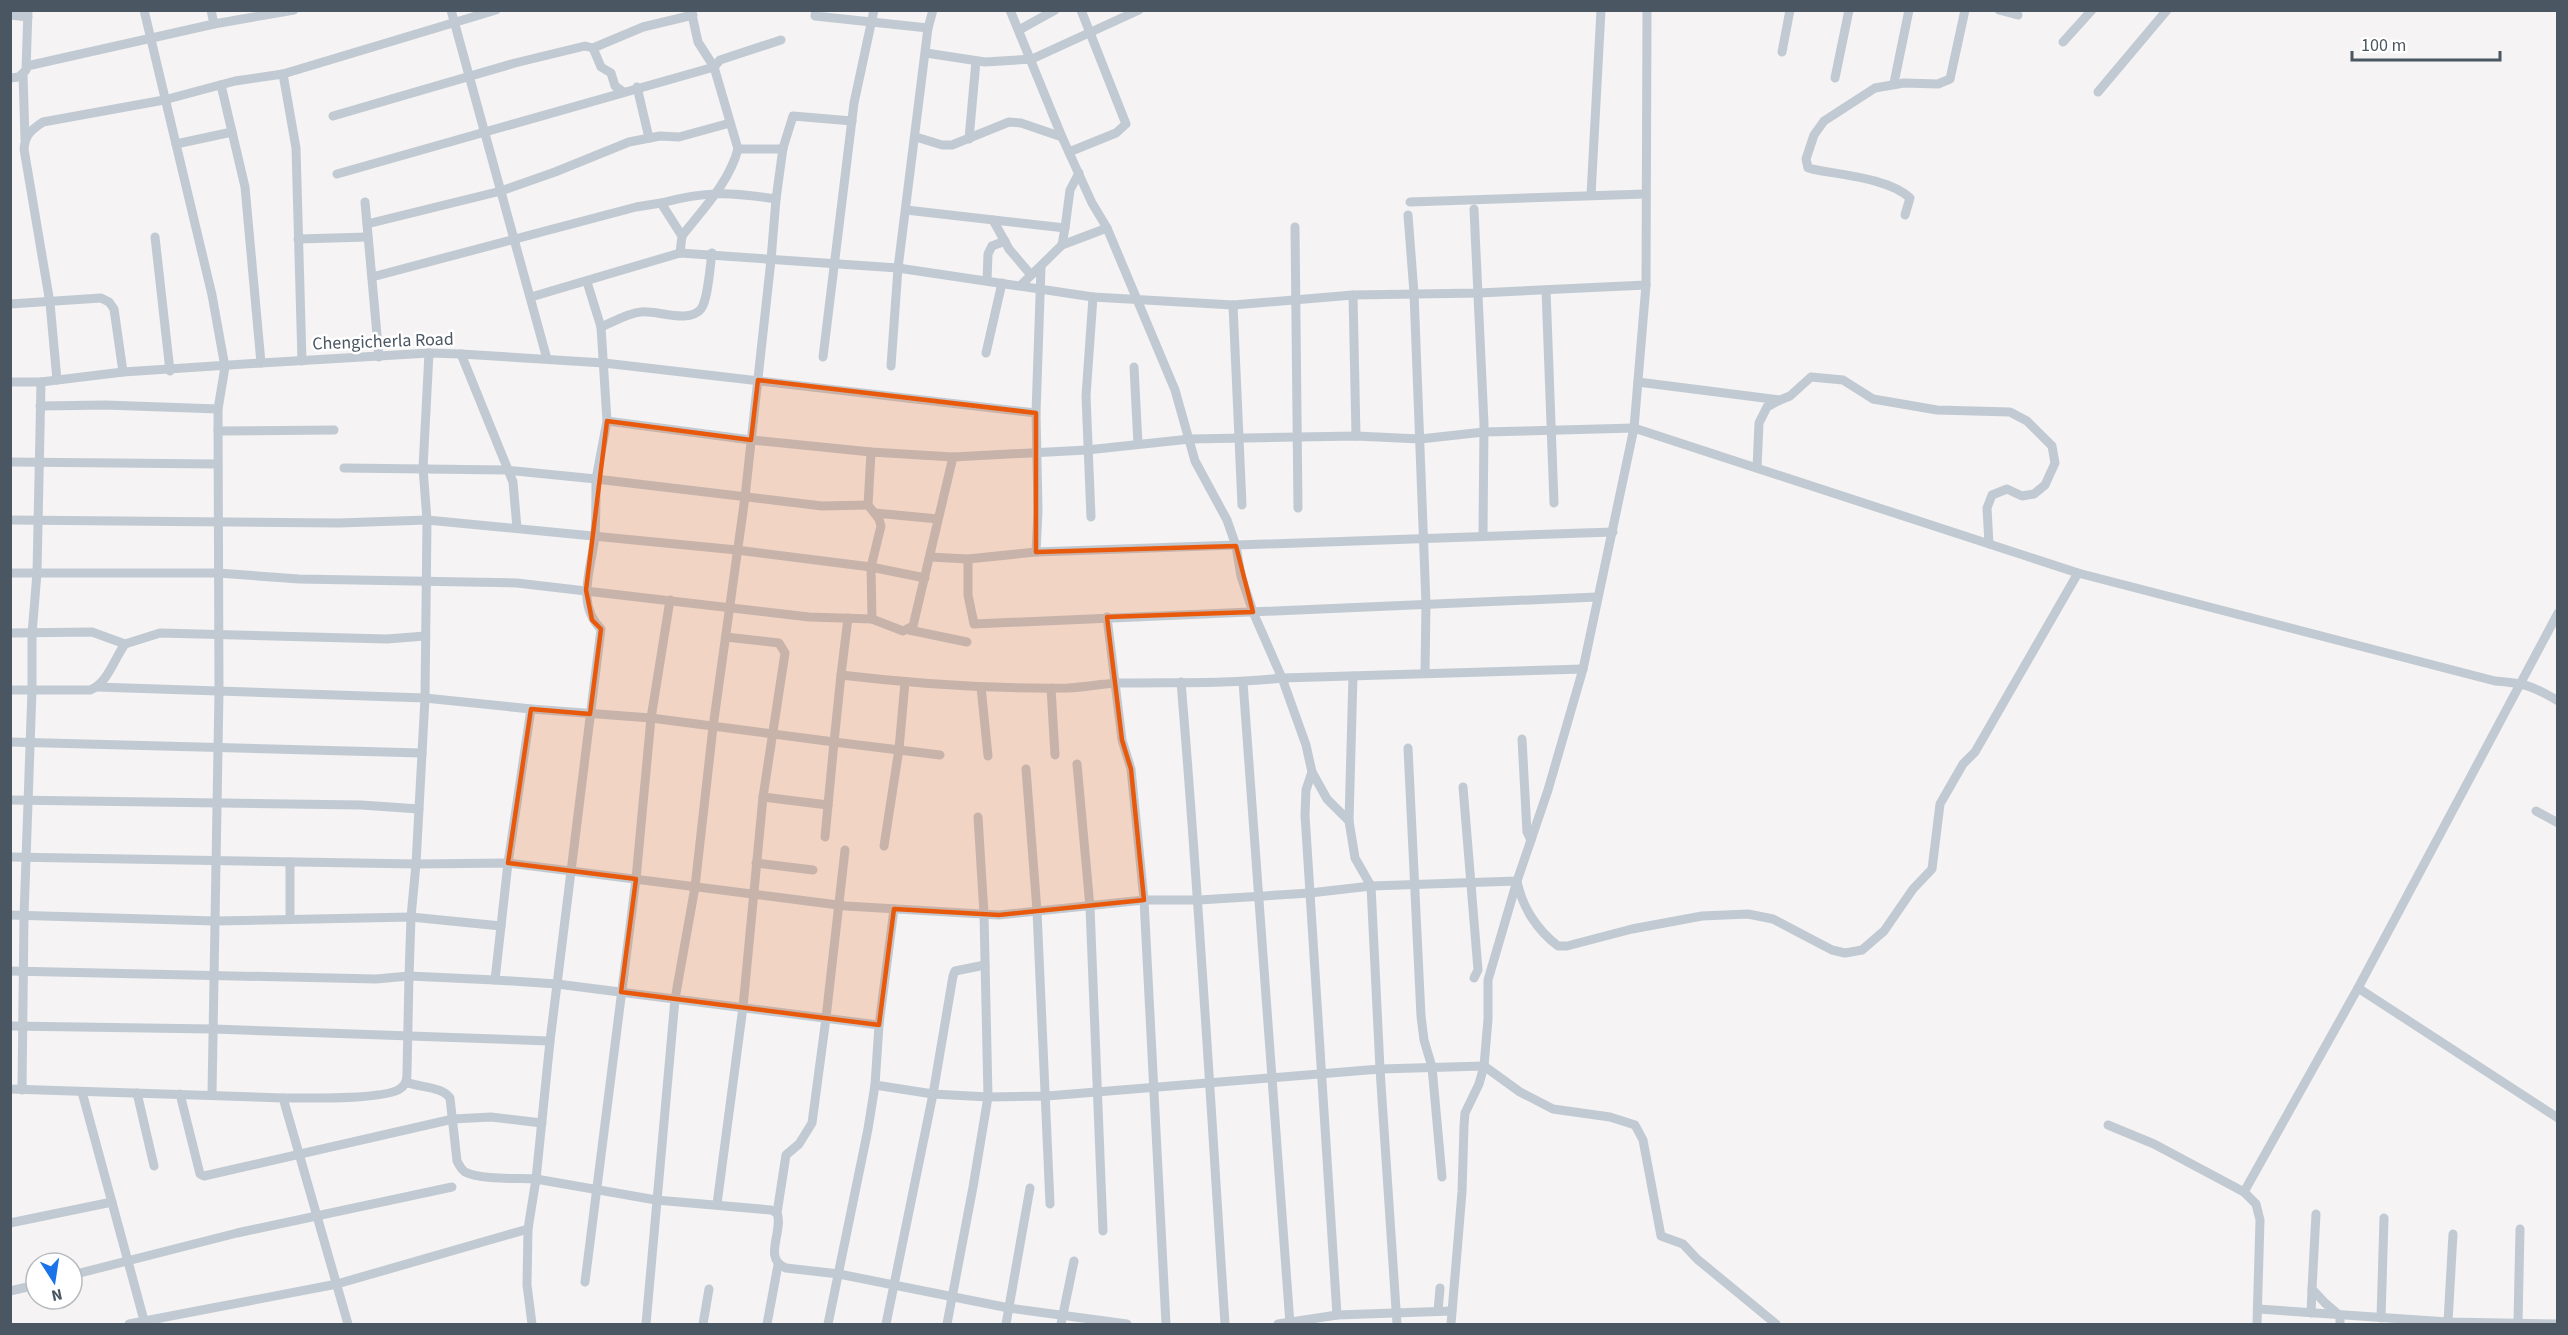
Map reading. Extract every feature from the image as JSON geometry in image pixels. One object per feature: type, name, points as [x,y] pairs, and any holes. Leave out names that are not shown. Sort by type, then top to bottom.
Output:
[{"type":"street","points":[[144,10],[212,295],[225,367],[218,409],[219,692],[212,1094]]},
{"type":"street","points":[[211,10],[214,24]]},
{"type":"street","points":[[10,78],[25,70],[214,24],[294,10]]},
{"type":"street","points":[[451,10],[547,359]]},
{"type":"street","points":[[25,139],[31,130],[43,122],[164,100],[221,85],[283,74],[496,10]]},
{"type":"street","points":[[816,10],[814,16],[928,28]]},
{"type":"street","points":[[823,357],[852,122],[874,10]]},
{"type":"street","points":[[891,366],[898,268],[928,28],[933,10]]},
{"type":"street","points":[[1010,10],[1062,137],[1107,228],[1175,390],[1195,461],[1227,520],[1253,612],[1282,678],[1306,745],[1312,772],[1327,800],[1349,821]]},
{"type":"street","points":[[1019,30],[1055,10]]},
{"type":"street","points":[[1069,152],[1116,133],[1126,124],[1081,10]]},
{"type":"street","points":[[926,53],[976,61],[1032,59],[1139,10]]},
{"type":"street","points":[[1591,195],[1601,10]]},
{"type":"street","points":[[1451,1324],[1462,1192],[1465,1113],[1479,1084],[1484,1066],[1488,1019],[1488,980],[1517,881],[1548,790],[1583,669],[1634,428],[1646,285],[1647,10]]},
{"type":"street","points":[[1782,52],[1790,10]]},
{"type":"street","points":[[1835,78],[1849,10]]},
{"type":"street","points":[[1894,83],[1910,10]]},
{"type":"street","points":[[1905,215],[1910,198],[1906,194],[1877,181],[1812,170],[1808,168],[1806,159],[1814,135],[1824,121],[1875,88],[1894,83],[1938,84],[1950,79],[1965,10]]},
{"type":"street","points":[[1999,10],[2018,15]]},
{"type":"street","points":[[2063,42],[2092,10]]},
{"type":"street","points":[[2098,92],[2168,10]]},
{"type":"street","points":[[333,116],[548,54],[585,46],[593,48],[642,27],[692,13],[698,42],[714,67],[738,149],[734,163],[716,192],[681,236]]},
{"type":"street","points":[[10,15],[28,14],[24,149],[50,303],[57,380]]},
{"type":"street","points":[[337,174],[622,91],[714,67],[720,60],[780,40]]},
{"type":"street","points":[[593,48],[601,67],[611,73],[615,86],[622,91]]},
{"type":"street","points":[[969,139],[976,61]]},
{"type":"street","points":[[283,74],[296,148],[302,361]]},
{"type":"street","points":[[221,85],[246,187],[261,363]]},
{"type":"street","points":[[637,87],[649,138]]},
{"type":"street","points":[[646,1324],[675,999],[695,887],[713,727],[745,497],[783,149],[793,116],[852,122]]},
{"type":"street","points":[[916,137],[942,145],[952,145],[1009,122],[1021,123],[1062,137]]},
{"type":"street","points":[[367,224],[501,191],[629,142],[660,136],[679,137],[730,123]]},
{"type":"street","points":[[176,144],[232,132]]},
{"type":"street","points":[[738,149],[783,149]]},
{"type":"street","points":[[1062,245],[1070,190],[1079,174]]},
{"type":"street","points":[[372,277],[690,195],[734,192],[776,199]]},
{"type":"street","points":[[1410,202],[1645,194]]},
{"type":"street","points":[[365,202],[379,357]]},
{"type":"street","points":[[661,203],[681,236],[680,253]]},
{"type":"street","points":[[1474,209],[1484,432],[1483,535]]},
{"type":"street","points":[[906,210],[1065,228]]},
{"type":"street","points":[[1408,215],[1414,293],[1420,439],[1426,604],[1425,673]]},
{"type":"street","points":[[993,220],[1005,241],[1031,275]]},
{"type":"street","points":[[1295,227],[1298,508]]},
{"type":"street","points":[[1020,286],[1062,245],[1107,228]]},
{"type":"street","points":[[155,237],[170,370]]},
{"type":"street","points":[[298,239],[368,237]]},
{"type":"street","points":[[987,281],[988,254],[992,246],[1005,241]]},
{"type":"street","points":[[531,297],[680,253],[898,268],[1093,297],[1233,305],[1353,295],[1479,293],[1646,285]]},
{"type":"street","points":[[601,327],[638,312],[692,315],[699,311],[704,304],[712,254]]},
{"type":"street","points":[[1036,552],[1036,413],[1041,267]]},
{"type":"street","points":[[532,1324],[527,1285],[528,1229],[536,1179],[550,1041],[601,629],[592,620],[586,590],[595,536],[596,478],[607,421],[601,327],[587,282]]},
{"type":"street","points":[[986,353],[1002,283]]},
{"type":"street","points":[[1546,290],[1554,503]]},
{"type":"street","points":[[1353,295],[1356,436]]},
{"type":"street","points":[[1091,517],[1086,396],[1093,297]]},
{"type":"street","points":[[10,304],[101,298],[110,302],[114,309],[123,372]]},
{"type":"street","points":[[1233,305],[1242,505]]},
{"type":"street","points":[[10,1089],[283,1098],[380,1095],[402,1088],[406,1082],[411,917],[425,698],[428,581],[423,468],[429,353]]},
{"type":"street","name":"Chengicherla Road","points":[[10,381],[41,382],[123,372],[429,353],[604,363],[1036,413]]},
{"type":"street","points":[[461,354],[506,470],[513,482],[517,528]]},
{"type":"street","points":[[1134,367],[1138,444]]},
{"type":"street","points":[[1757,468],[1759,423],[1767,407],[1790,396],[1811,377],[1828,378],[1854,386],[1873,399],[1937,410],[2010,412],[2027,421],[2052,446],[2055,463],[2045,485],[2034,494],[2022,495],[2007,489],[1992,495],[1987,508],[1989,544]]},
{"type":"street","points":[[22,1090],[24,916],[32,634],[37,573],[41,382]]},
{"type":"street","points":[[1638,382],[1780,400]]},
{"type":"street","points":[[40,405],[218,409]]},
{"type":"street","points":[[607,421],[751,440],[872,452],[953,457],[1087,450],[1190,439],[1297,436],[1420,439],[1484,432],[1634,428],[2078,573],[2495,681],[2521,682],[2558,701]]},
{"type":"street","points":[[218,431],[334,430]]},
{"type":"street","points":[[872,452],[868,505],[879,519],[880,534],[871,567],[872,619]]},
{"type":"street","points":[[909,630],[913,626],[953,457]]},
{"type":"street","points":[[10,462],[218,464]]},
{"type":"street","points":[[344,468],[506,470],[596,478],[822,506],[868,505]]},
{"type":"street","points":[[875,513],[939,519]]},
{"type":"street","points":[[10,520],[427,520],[737,550],[871,567],[925,578]]},
{"type":"street","points":[[930,557],[968,559],[1036,552],[1613,532]]},
{"type":"street","points":[[968,559],[968,595],[974,624],[1597,597]]},
{"type":"street","points":[[10,573],[218,573],[299,579],[517,583],[809,617],[872,619],[903,631],[909,630],[967,642]]},
{"type":"street","points":[[1517,881],[1522,902],[1531,916],[1558,946],[1567,946],[1632,929],[1702,916],[1748,914],[1773,920],[1832,950],[1845,953],[1862,950],[1884,931],[1913,888],[1932,869],[1940,804],[1963,764],[1975,752],[2078,573]]},
{"type":"street","points":[[585,1282],[636,879],[651,718],[670,600]]},
{"type":"street","points":[[2244,1192],[2358,988],[2558,613]]},
{"type":"street","points":[[1107,617],[1122,740],[1131,769],[1144,900],[1166,1324]]},
{"type":"street","points":[[825,837],[848,618]]},
{"type":"street","points":[[10,633],[92,632],[125,644],[160,633],[387,639],[425,636]]},
{"type":"street","points":[[717,1204],[743,1007],[763,797],[784,657],[784,648],[779,643],[726,637]]},
{"type":"street","points":[[97,687],[107,675],[125,644]]},
{"type":"street","points":[[841,675],[981,687],[1051,688],[1583,669]]},
{"type":"street","points":[[1353,676],[1349,821],[1355,858],[1371,886],[1380,1069],[1397,1324]]},
{"type":"street","points":[[884,846],[899,749],[905,682]]},
{"type":"street","points":[[1181,682],[1199,900],[1225,1324]]},
{"type":"street","points":[[1243,682],[1290,1324]]},
{"type":"street","points":[[10,690],[80,690],[97,687],[425,698],[651,718],[940,755]]},
{"type":"street","points":[[981,687],[988,756]]},
{"type":"street","points":[[1051,688],[1055,756]]},
{"type":"street","points":[[495,980],[508,863],[531,709]]},
{"type":"street","points":[[1522,739],[1527,832],[1531,840]]},
{"type":"street","points":[[10,742],[422,753]]},
{"type":"street","points":[[1408,748],[1420,1016],[1432,1067],[1442,1177]]},
{"type":"street","points":[[1077,764],[1090,906],[1103,1231]]},
{"type":"street","points":[[1026,769],[1047,1096],[1050,1204]]},
{"type":"street","points":[[1312,772],[1306,790],[1305,815],[1321,1074],[1340,1318]]},
{"type":"street","points":[[1463,787],[1478,970],[1474,978]]},
{"type":"street","points":[[763,797],[828,805]]},
{"type":"street","points":[[10,800],[419,809]]},
{"type":"street","points":[[2536,811],[2558,823]]},
{"type":"street","points":[[947,1324],[988,1097],[984,914],[978,817]]},
{"type":"street","points":[[767,1324],[778,1265],[774,1254],[779,1221],[777,1213],[786,1155],[800,1144],[812,1123],[845,850]]},
{"type":"street","points":[[10,857],[416,864],[508,863],[839,905],[984,914],[1144,900],[1199,900],[1310,893],[1371,886],[1517,881]]},
{"type":"street","points":[[290,862],[290,919]]},
{"type":"street","points":[[756,863],[813,870]]},
{"type":"street","points":[[828,1324],[875,1085],[879,1024],[894,909]]},
{"type":"street","points":[[10,915],[215,921],[411,917],[501,926]]},
{"type":"street","points":[[886,1324],[933,1094],[955,971],[985,965]]},
{"type":"street","points":[[10,971],[375,979],[409,976],[495,980],[557,984],[879,1024]]},
{"type":"street","points":[[2358,988],[2558,1118]]},
{"type":"street","points":[[10,1026],[213,1029],[550,1041]]},
{"type":"street","points":[[875,1085],[933,1094],[988,1097],[1047,1096],[1380,1069],[1484,1066],[1520,1092],[1553,1109],[1610,1117],[1635,1125],[1643,1140],[1661,1236],[1683,1245],[1776,1324]]},
{"type":"street","points":[[406,1082],[447,1094],[451,1101],[457,1161],[459,1167],[465,1172],[536,1179],[656,1200],[763,1208],[777,1213]]},
{"type":"street","points":[[82,1092],[145,1323]]},
{"type":"street","points":[[137,1093],[154,1166]]},
{"type":"street","points":[[180,1094],[201,1176],[453,1119],[491,1117],[542,1123]]},
{"type":"street","points":[[283,1098],[348,1324]]},
{"type":"street","points":[[2108,1125],[2154,1144],[2244,1192],[2256,1204],[2259,1220],[2257,1324]]},
{"type":"street","points":[[84,1272],[237,1233],[452,1187]]},
{"type":"street","points":[[1006,1324],[1030,1188]]},
{"type":"street","points":[[10,1223],[112,1202]]},
{"type":"street","points":[[2312,1313],[2316,1214]]},
{"type":"street","points":[[2381,1318],[2384,1218]]},
{"type":"street","points":[[129,1324],[145,1323],[337,1284],[528,1229]]},
{"type":"street","points":[[2518,1322],[2520,1229]]},
{"type":"street","points":[[2448,1322],[2453,1234]]},
{"type":"street","points":[[1062,1320],[1074,1261]]},
{"type":"street","points":[[778,1265],[953,1296],[1062,1320],[1121,1324]]},
{"type":"street","points":[[1438,1311],[1440,1288]]},
{"type":"street","points":[[703,1324],[709,1289]]},
{"type":"street","points":[[2312,1289],[2340,1320]]},
{"type":"street","points":[[2258,1309],[2312,1313],[2340,1320],[2381,1318],[2418,1322],[2558,1324]]},
{"type":"street","points":[[1278,1324],[1397,1313],[1452,1311]]},
{"type":"highlighted area","points":[[758,380],[1036,413],[1036,552],[1236,546],[1253,612],[1107,617],[1122,740],[1131,769],[1144,900],[999,915],[894,909],[879,1025],[621,992],[636,879],[508,863],[531,709],[590,714],[601,629],[592,620],[586,590],[607,421],[751,440]]}]
